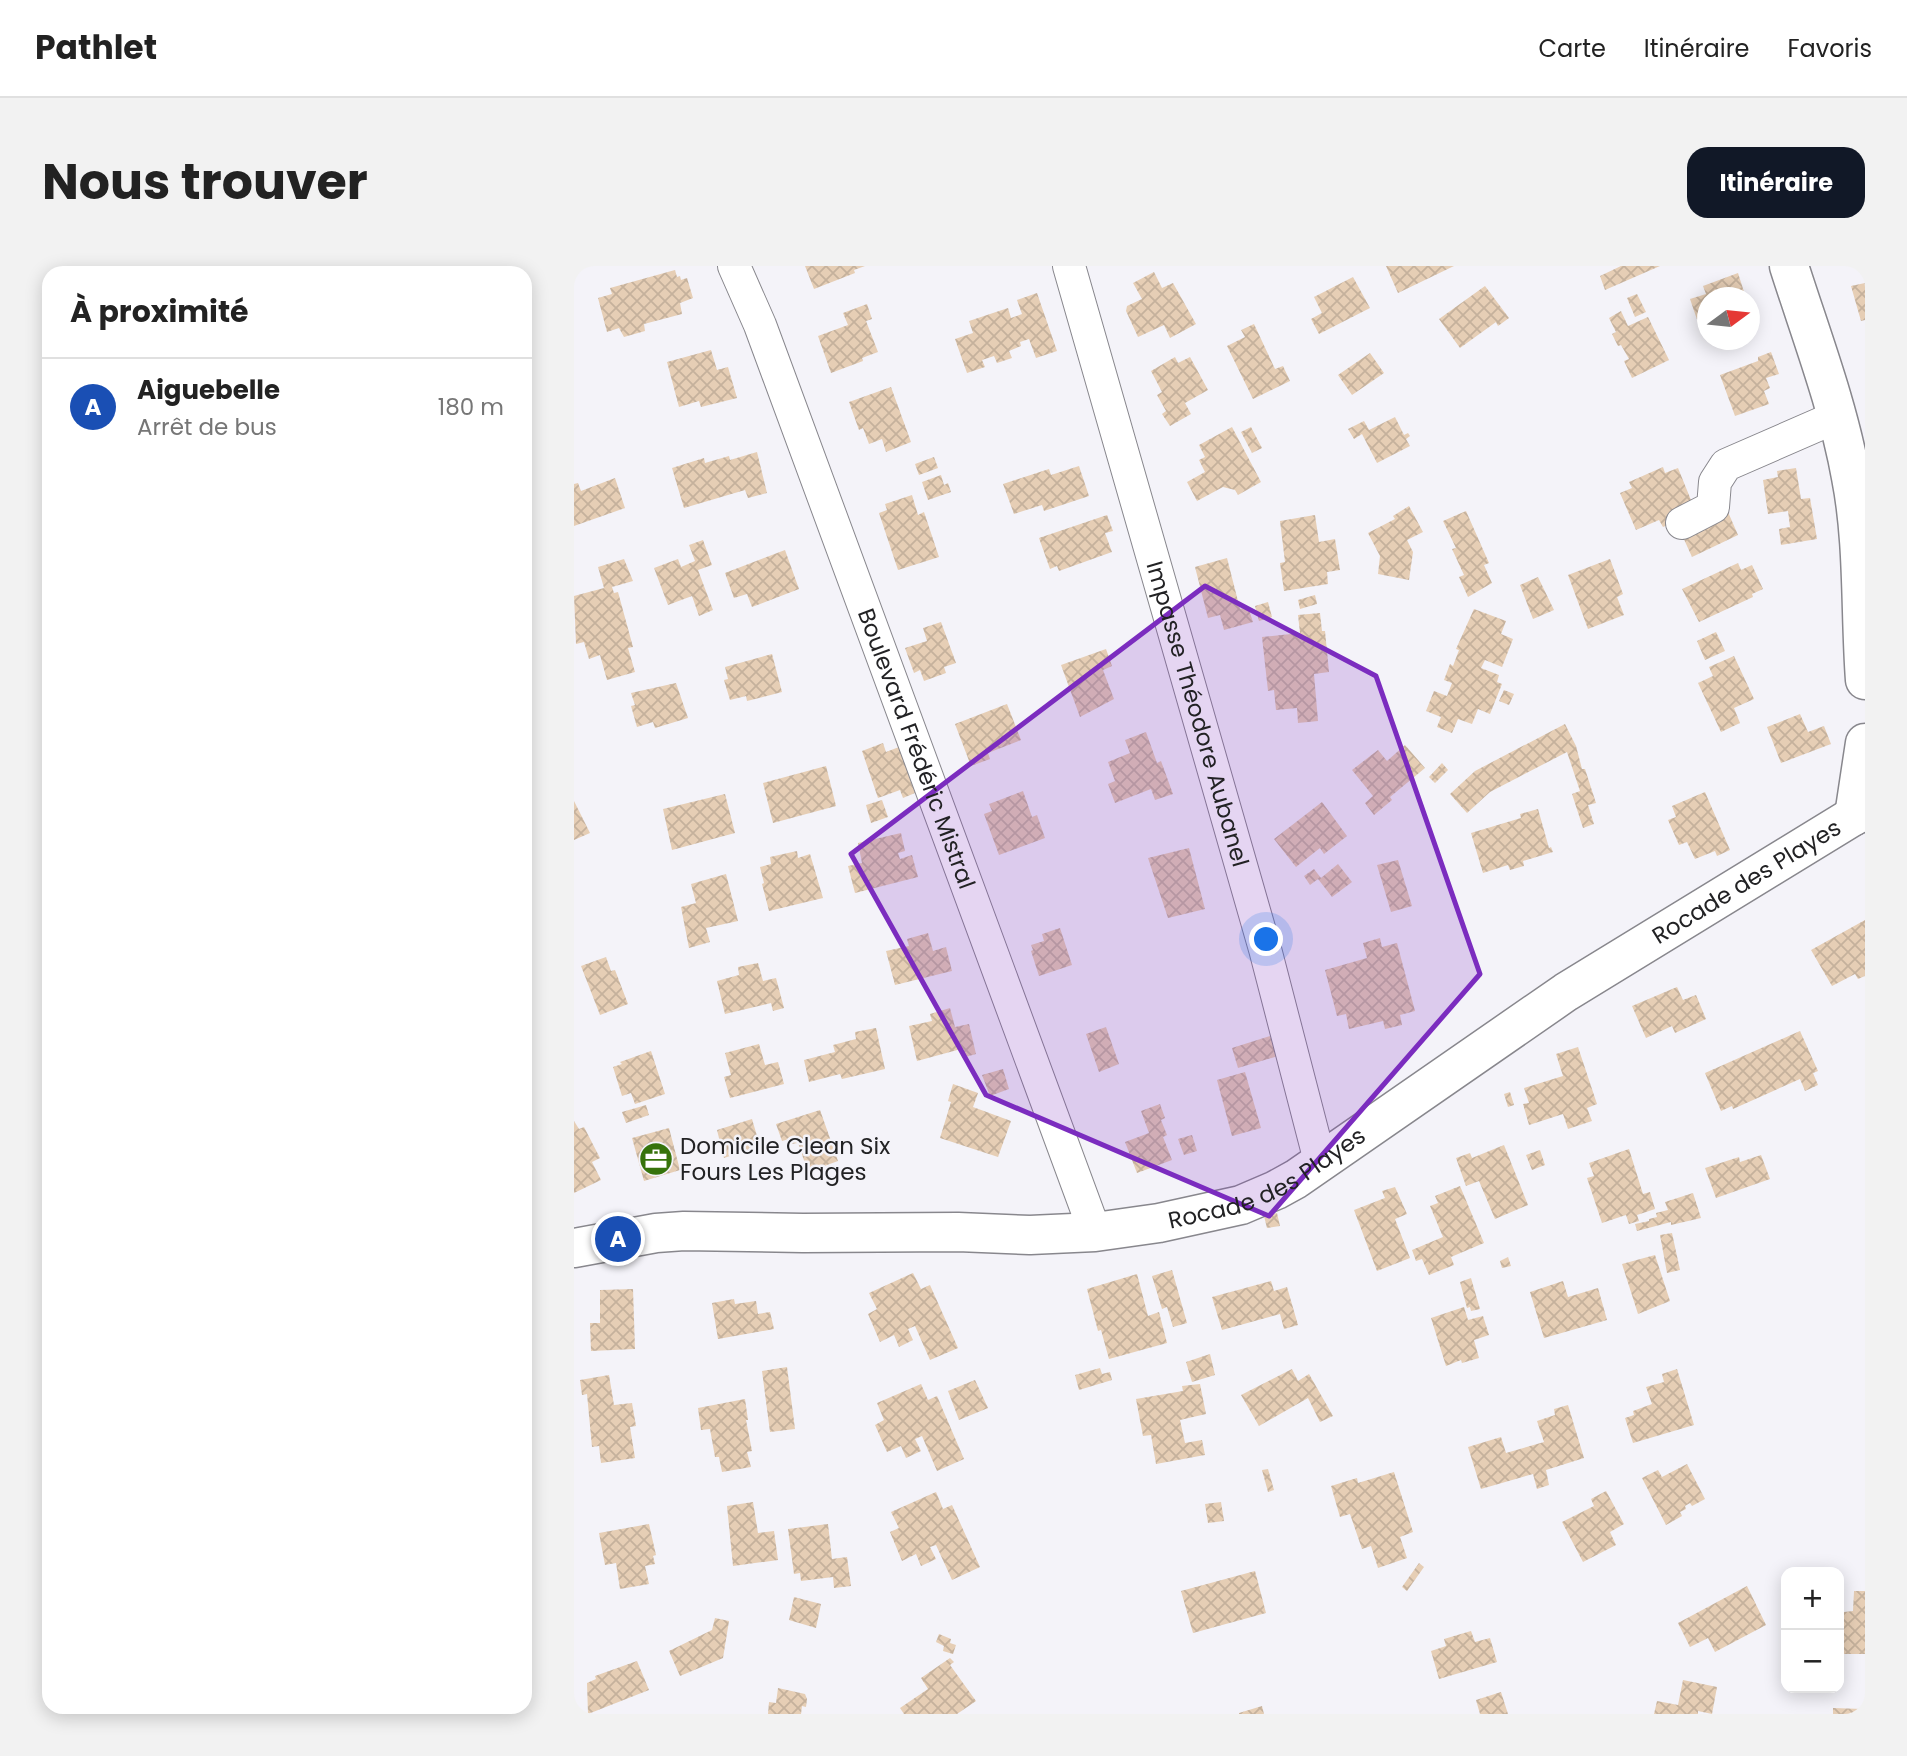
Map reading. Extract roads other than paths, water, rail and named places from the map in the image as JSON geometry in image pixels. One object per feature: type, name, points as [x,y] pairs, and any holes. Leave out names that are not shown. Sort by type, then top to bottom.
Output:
[{"type":"street","name":"Boulevard Frédéric Mistral","points":[[734,266],[760,325],[1095,1232]]},
{"type":"street","name":"Impasse Théodore Aubanel","points":[[1069,266],[1265,949],[1320,1161]]},
{"type":"street","points":[[1789,266],[1836,417],[1858,474],[1865,680]]},
{"type":"street","points":[[1682,523],[1713,507],[1715,482],[1726,465],[1836,417]]},
{"type":"street","points":[[1860,812],[1865,743]]},
{"type":"street","name":"Rocade des Playes","points":[[574,1248],[656,1233],[684,1231],[958,1232],[1030,1235],[1095,1232],[1160,1223],[1241,1205],[1276,1190],[1566,992],[1860,812]]},
{"type":"place","name":"Domicile Clean Six Fours Les Plages","points":[[656,1159]]},
{"type":"place","name":"Aiguebelle","points":[[618,1239]]}]
